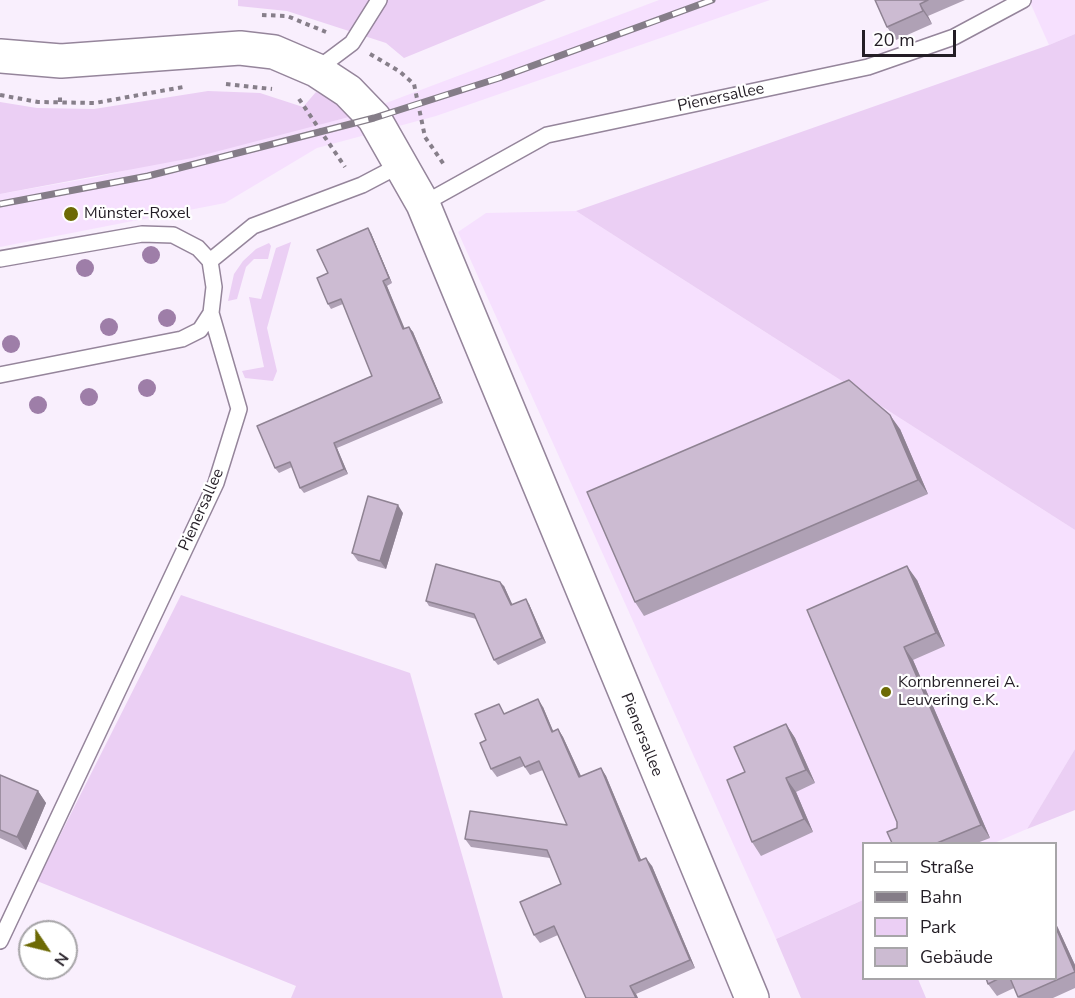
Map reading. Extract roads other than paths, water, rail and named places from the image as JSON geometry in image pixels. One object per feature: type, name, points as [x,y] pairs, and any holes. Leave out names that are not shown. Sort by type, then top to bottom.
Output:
[{"type":"main road","name":"Pienersallee","points":[[0,56],[61,61],[240,48],[274,52],[316,70],[348,91],[374,118],[423,204],[752,998]]},
{"type":"lane","points":[[316,70],[352,43],[379,0]]},
{"type":"lane","name":"Pienersallee","points":[[423,204],[547,135],[868,67],[954,37],[1023,0]]},
{"type":"lane","points":[[0,259],[142,234],[173,235],[198,248],[210,261],[254,226],[362,185],[402,164]]},
{"type":"lane","name":"Pienersallee","points":[[0,941],[216,483],[239,409],[211,313],[214,287],[210,261]]},
{"type":"lane","points":[[0,375],[182,339],[200,330],[211,313]]},
{"type":"railway","points":[[0,204],[148,176],[374,118],[499,78],[712,0]]},
{"type":"place","name":"Münster-Roxel","points":[[71,214]]},
{"type":"place","name":"Kornbrennerei A. Leuvering e.K.","points":[[886,692]]}]
